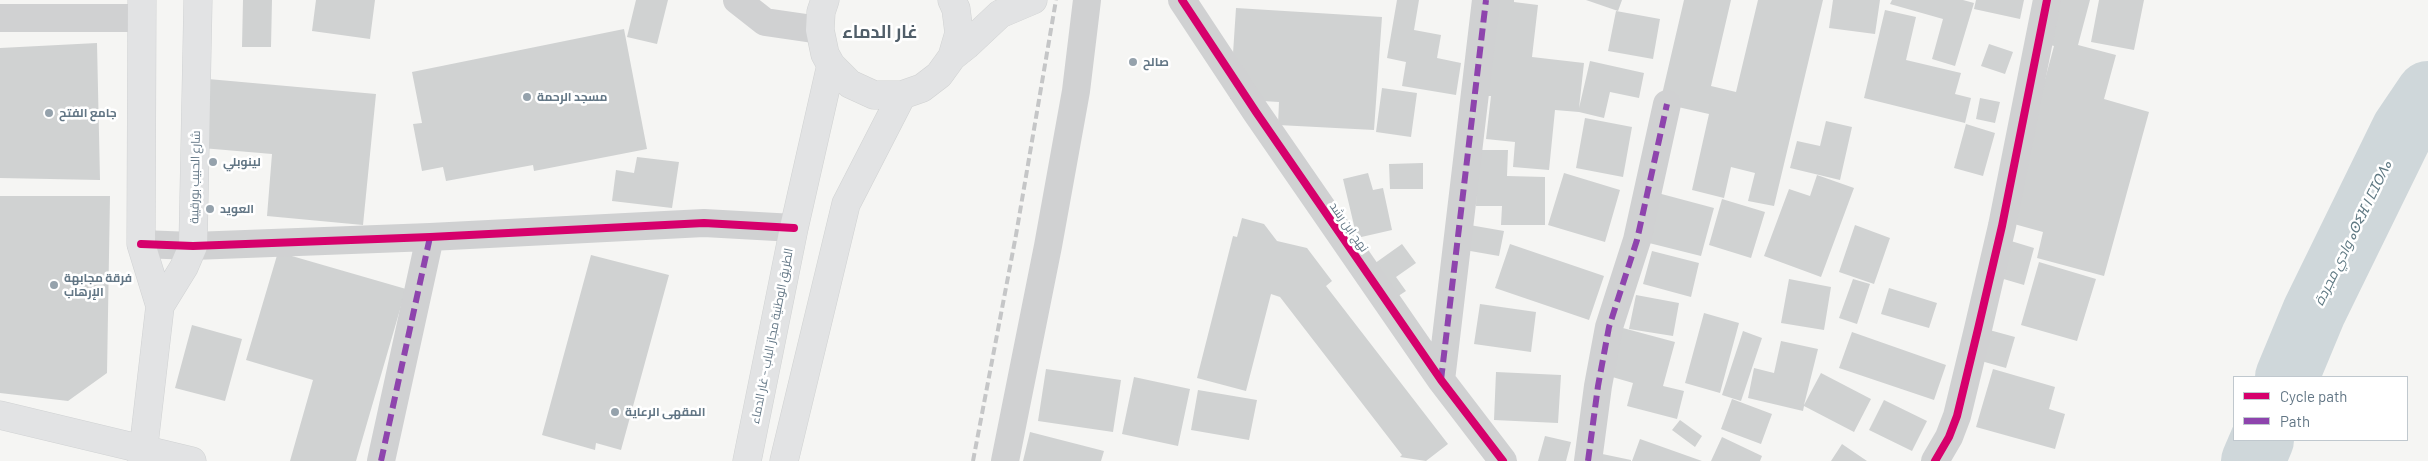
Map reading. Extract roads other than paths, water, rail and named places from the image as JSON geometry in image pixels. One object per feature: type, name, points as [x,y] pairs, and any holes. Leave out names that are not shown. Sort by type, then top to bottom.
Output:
[{"type":"main road","name":"شارع الحبيب بورقيبة","points":[[160,306],[184,267],[193,246],[198,0]]},
{"type":"main road","points":[[825,0],[821,12],[820,30],[825,54],[830,65],[850,84],[874,95],[902,95],[922,88],[939,75],[960,51],[1000,14],[1033,0]]},
{"type":"main road","points":[[952,0],[956,9],[960,51]]},
{"type":"main road","points":[[142,9],[141,244],[160,306],[143,455]]},
{"type":"main road","name":"الطريق الوطنية مجاز الباب - غار الدماء","points":[[747,461],[794,228],[830,65]]},
{"type":"main road","points":[[784,461],[846,204],[902,95]]},
{"type":"main road","points":[[0,416],[143,455],[192,461]]},
{"type":"street","points":[[737,0],[765,22],[820,30]]},
{"type":"street","points":[[1006,461],[1076,92],[1087,0]]},
{"type":"street","name":"نهج ابن رشد","points":[[1182,0],[1441,380],[1503,461]]},
{"type":"street","points":[[1441,380],[1486,0]]},
{"type":"street","points":[[1935,461],[1949,437],[1957,416],[2002,226],[2047,0]]},
{"type":"street","points":[[0,18],[142,9]]},
{"type":"street","points":[[1588,461],[1598,386],[1609,328],[1637,240],[1667,104]]},
{"type":"street","points":[[141,244],[193,246],[430,237],[704,223],[794,228]]},
{"type":"street","points":[[381,461],[430,237]]},
{"type":"waterway","name":"وادي مجردة ⴰⵙⵉⴼ ⵏ ⵎⵊⵔⴷⴰ","points":[[2287,376],[2314,312],[2403,130],[2428,93]]},
{"type":"waterway","name":"وادي مجردة ⴰⵙⵉⴼ ⵏ ⵎⵊⵔⴷⴰ","points":[[2253,461],[2262,441]]},
{"type":"railway","points":[[973,461],[1016,235],[1056,0]]},
{"type":"place","name":"صالح","points":[[1133,62]]},
{"type":"place","name":"مسجد الرحمة","points":[[527,97]]},
{"type":"place","name":"جامع الفتح","points":[[49,113]]},
{"type":"place","name":"لينوبلي","points":[[213,162]]},
{"type":"place","name":"العويد","points":[[210,209]]},
{"type":"place","name":"فرقة مجابهة الإرهاب","points":[[54,285]]},
{"type":"place","name":"المقهى الرعاية","points":[[615,412]]},
{"type":"district","name":"غار الدماء","points":[[880,32]]}]
